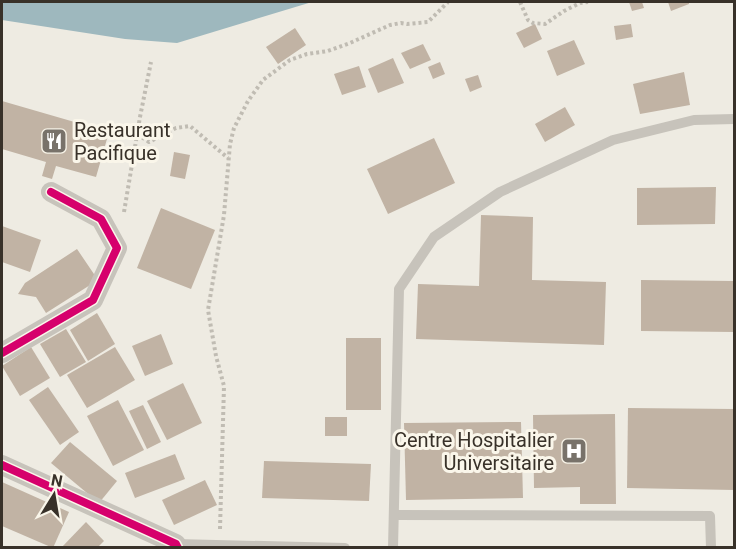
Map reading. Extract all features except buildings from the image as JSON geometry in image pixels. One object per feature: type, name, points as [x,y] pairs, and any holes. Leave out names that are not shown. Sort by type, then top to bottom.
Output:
[{"type":"street","points":[[2,353],[93,300],[117,248],[101,219],[51,192]]},
{"type":"street","points":[[2,465],[177,546]]},
{"type":"lane","points":[[393,548],[399,289],[434,237],[500,192],[613,140],[694,120],[735,119]]},
{"type":"lane","points":[[393,514],[710,516],[711,548]]},
{"type":"lane","points":[[177,546],[345,548]]},
{"type":"path","points":[[220,545],[224,386],[208,310],[224,215],[228,158],[234,128],[263,80],[290,60],[307,54],[328,51],[390,25],[428,22],[448,2]]},
{"type":"path","points":[[520,2],[528,20],[545,24],[564,11],[580,3],[588,2]]},
{"type":"path","points":[[128,190],[151,62]]},
{"type":"path","points":[[137,134],[148,142],[176,128],[190,126],[228,158]]},
{"type":"water","points":[[2,2],[312,2],[177,43],[125,39],[2,20]]},
{"type":"cycle path","points":[[2,353],[93,300],[117,248],[101,219],[51,192]]},
{"type":"cycle path","points":[[2,465],[176,544],[178,548]]},
{"type":"place","name":"Restaurant Pacifique","points":[[54,141]]},
{"type":"place","name":"Centre Hospitalier Universitaire","points":[[574,451]]}]
